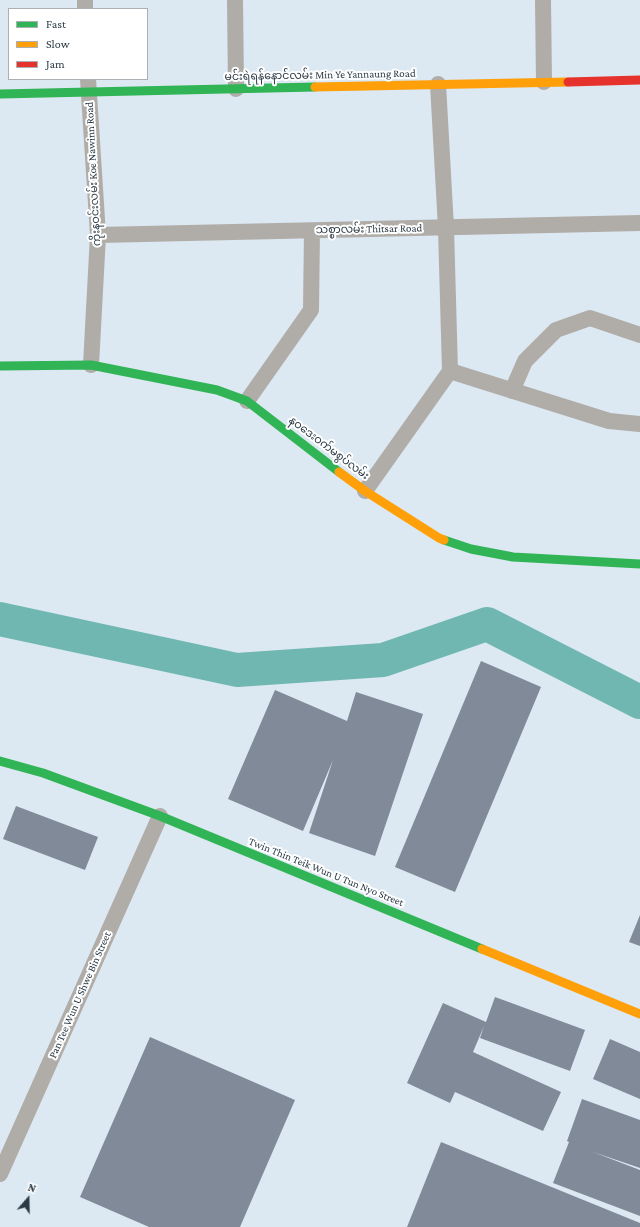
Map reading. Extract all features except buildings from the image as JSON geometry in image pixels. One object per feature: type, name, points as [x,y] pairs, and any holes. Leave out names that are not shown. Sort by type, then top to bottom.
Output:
[{"type":"street","points":[[235,0],[236,89]]},
{"type":"street","points":[[543,0],[544,82]]},
{"type":"street","name":"မင်းရဲရန်နောင်လမ်း Min Ye Yannaung Road","points":[[0,94],[88,86],[236,89],[640,80]]},
{"type":"street","points":[[365,490],[450,372],[446,228],[438,84]]},
{"type":"street","name":"ကိုးနဝင်းလမ်း Koe Nawinn Road","points":[[88,86],[98,235],[91,365]]},
{"type":"street","name":"သစ္စာလမ်း Thitsar Road","points":[[98,235],[640,223]]},
{"type":"street","points":[[247,401],[311,310],[312,231]]},
{"type":"street","points":[[512,391],[525,361],[556,330],[590,318],[640,335]]},
{"type":"street","name":"နဝဒေးဝက်မစွပ်လမ်း","points":[[0,366],[91,365],[217,390],[247,401],[365,490],[439,538],[471,549],[513,557],[640,564]]},
{"type":"street","points":[[450,372],[610,421],[640,424]]},
{"type":"street","name":"Twin Thin Teik Wun U Tun Nyo Street","points":[[0,761],[43,774],[160,816],[640,1014]]},
{"type":"street","name":"Pan Tee Wun U Shwe Bin Street","points":[[0,1174],[160,816]]},
{"type":"waterway","points":[[0,619],[237,670],[383,660],[487,624],[640,702]]},
{"type":"traffic: fast","points":[[0,94],[315,87]]},
{"type":"traffic: fast","points":[[0,366],[91,365],[217,390],[247,401],[339,472]]},
{"type":"traffic: fast","points":[[444,540],[471,549],[513,557],[640,564]]},
{"type":"traffic: fast","points":[[0,761],[43,773],[160,816],[482,949]]},
{"type":"traffic: slow","points":[[315,87],[568,82]]},
{"type":"traffic: slow","points":[[339,472],[365,491],[444,540]]},
{"type":"traffic: slow","points":[[482,949],[640,1014]]},
{"type":"traffic: jam","points":[[568,82],[640,80]]}]
